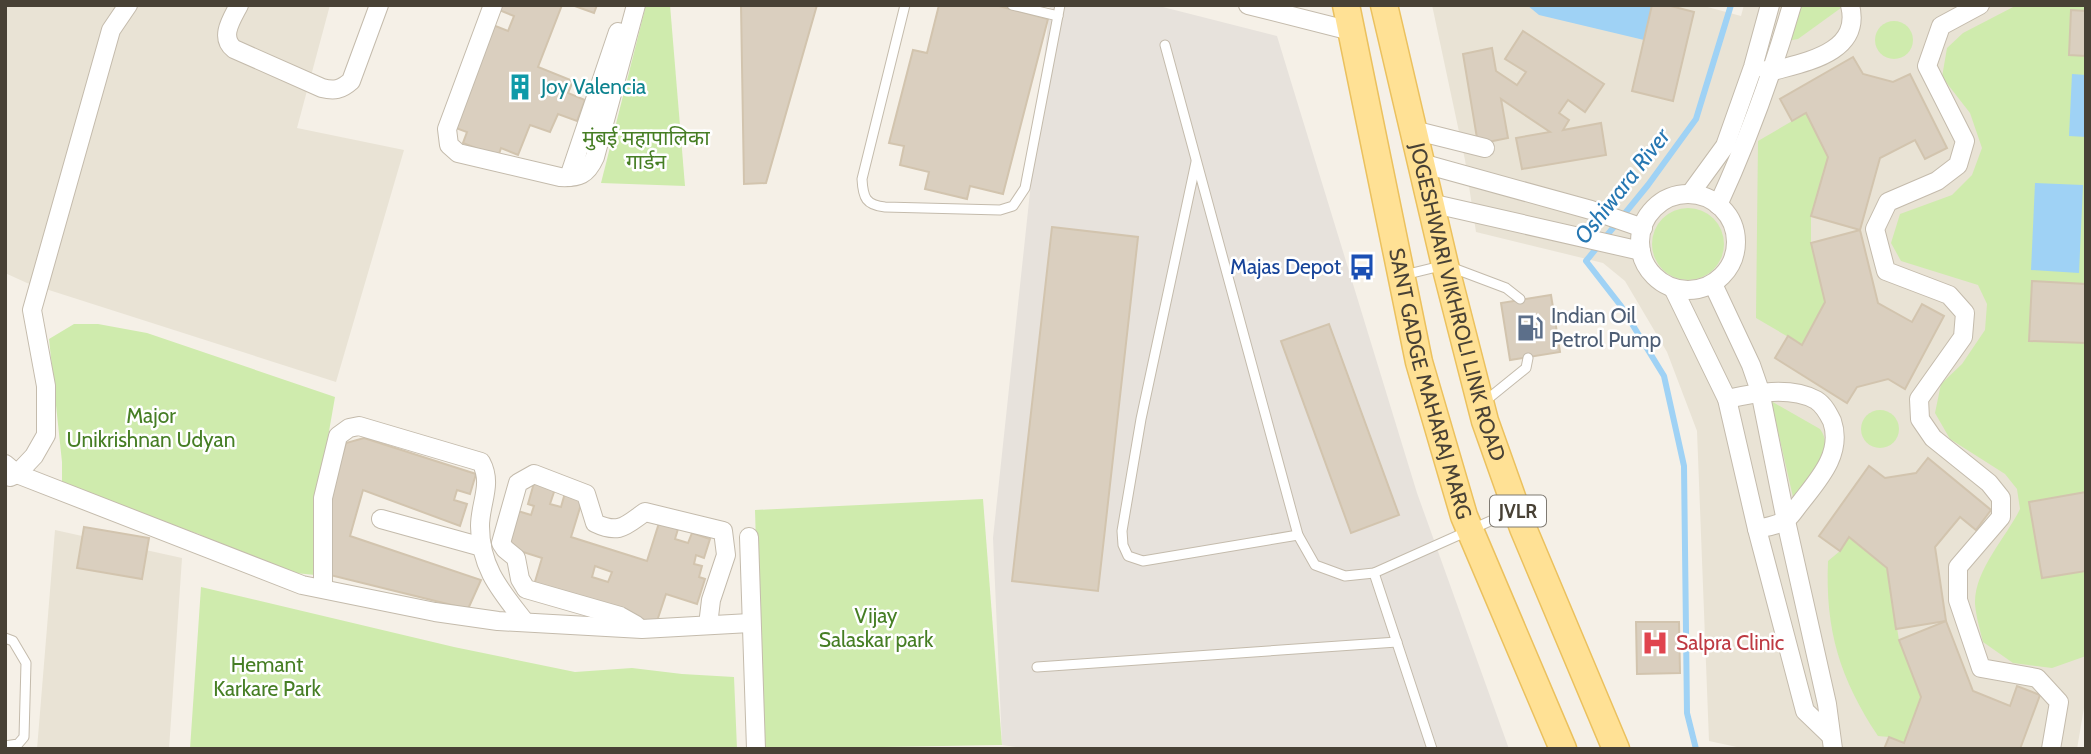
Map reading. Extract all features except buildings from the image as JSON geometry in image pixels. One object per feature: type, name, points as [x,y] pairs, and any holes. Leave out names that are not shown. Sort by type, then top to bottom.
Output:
[{"type":"main road","name":"SANT GADGE MAHARAJ MARG","points":[[1346,5],[1419,362],[1469,532],[1563,749]]},
{"type":"main road","name":"JOGESHWARI VIKHROLI LINK ROAD","points":[[1384,5],[1480,405],[1517,509],[1616,749]]},
{"type":"street","points":[[9,472],[34,456],[46,435],[46,386],[32,310],[111,30],[128,5]]},
{"type":"street","points":[[239,5],[228,32],[228,45],[234,50],[333,91],[344,88],[351,81],[379,5]]},
{"type":"street","points":[[493,5],[447,129],[449,145],[458,153],[569,177],[583,176],[595,157],[636,5]]},
{"type":"street","points":[[569,177],[627,5]]},
{"type":"street","points":[[1248,5],[1351,31]]},
{"type":"street","points":[[1690,194],[1725,146],[1753,66],[1770,5]]},
{"type":"street","points":[[1718,205],[1746,145],[1773,71],[1792,5]]},
{"type":"street","points":[[1753,66],[1773,71],[1819,58],[1836,49],[1848,34],[1850,5]]},
{"type":"street","points":[[1980,5],[1941,26],[1927,66],[1965,141],[1958,164],[1937,181],[1888,202],[1875,229],[1886,271],[1948,295],[1965,313],[1963,337],[1919,398],[1920,419],[1933,438],[1989,483],[2001,498],[2001,517],[1958,567],[1958,600],[1982,668],[2036,678],[2059,702],[2051,749]]},
{"type":"street","points":[[1413,130],[1485,148]]},
{"type":"street","points":[[1421,163],[1636,225]]},
{"type":"street","points":[[1676,195],[1705,197],[1729,216],[1735,230],[1736,246],[1728,267],[1713,284],[1699,290],[1683,291],[1656,278],[1646,265],[1636,225],[1663,201],[1676,195]]},
{"type":"street","points":[[1430,204],[1641,251]]},
{"type":"street","points":[[1713,284],[1751,365],[1760,391],[1827,704],[1832,742]]},
{"type":"street","points":[[1673,288],[1727,399],[1757,529],[1805,711],[1832,742]]},
{"type":"street","points":[[1727,399],[1760,391],[1802,395],[1818,401],[1828,411],[1833,426],[1835,445],[1830,461],[1786,521],[1757,529]]},
{"type":"street","points":[[323,588],[323,498],[338,436],[349,428],[359,426],[481,462],[487,473],[479,524],[482,547],[492,580],[525,622]]},
{"type":"street","points":[[9,472],[302,585],[435,612],[525,622],[642,629],[750,623]]},
{"type":"street","points":[[642,629],[620,616],[526,589],[520,579],[516,558],[501,543],[518,483],[534,474],[586,494],[595,523],[603,527],[625,527],[645,512],[723,531],[726,555],[711,600],[708,625]]},
{"type":"street","points":[[381,519],[482,547]]},
{"type":"street","points":[[749,537],[756,749]]},
{"type":"lane","points":[[905,5],[862,179],[866,200],[874,206],[1000,210],[1013,206],[1025,188],[1060,5]]},
{"type":"lane","points":[[1012,5],[1058,16]]},
{"type":"lane","points":[[1165,45],[1298,535],[1315,565],[1345,576],[1374,573],[1517,509]]},
{"type":"lane","points":[[1197,160],[1141,419],[1122,531],[1123,545],[1128,556],[1143,561],[1298,535]]},
{"type":"lane","points":[[1403,276],[1445,265],[1506,288],[1520,299]]},
{"type":"lane","points":[[1480,405],[1526,368],[1528,358]]},
{"type":"lane","points":[[1374,573],[1432,749]]},
{"type":"lane","points":[[5,638],[13,641],[26,663],[24,737],[18,744],[5,746]]},
{"type":"lane","points":[[1037,667],[1396,642]]},
{"type":"shaded area","points":[[5,5],[330,5],[297,128],[404,150],[336,382],[27,283],[5,273]]},
{"type":"shaded area","points":[[1050,5],[1155,5],[1277,36],[1417,493],[1509,749],[1031,749],[1002,745],[993,538]]},
{"type":"shaded area","points":[[1432,5],[1700,5],[1741,16],[1744,5],[2086,5],[2086,696],[2077,749],[1746,749],[1709,741],[1697,431],[1667,352],[1625,281],[1603,263],[1476,232],[1465,160]]},
{"type":"shaded area","points":[[55,530],[182,558],[169,749],[37,749]]},
{"type":"green space","name":"मुंबई महापालिका गार्डन","points":[[646,5],[670,5],[685,186],[601,183]]},
{"type":"green space","points":[[1796,5],[1845,5],[1798,39],[1787,41]]},
{"type":"green space","points":[[2017,5],[2086,5],[2086,656],[2052,668],[2013,663],[1983,642],[1975,604],[1976,591],[1985,567],[2020,509],[2017,489],[2005,474],[1950,439],[1935,413],[1941,384],[1962,364],[1985,330],[1987,304],[1978,285],[1901,261],[1891,243],[1900,214],[1952,195],[1972,175],[1982,148],[1970,113],[1942,77],[1947,48],[1963,33]]},
{"type":"green space","points":[[1894,21],[1908,26],[1913,40],[1908,54],[1894,59],[1880,54],[1875,40],[1880,26]]},
{"type":"green space","points":[[1806,113],[1828,157],[1811,216],[1811,243],[1825,302],[1802,345],[1756,318],[1758,141]]},
{"type":"green space","points":[[1695,208],[1714,218],[1722,230],[1722,258],[1714,270],[1702,278],[1681,280],[1662,270],[1654,258],[1652,237],[1662,218],[1674,210]]},
{"type":"green space","name":"Major Unikrishnan Udyan","points":[[74,324],[98,324],[147,333],[335,397],[320,483],[315,575],[266,570],[199,534],[62,493],[62,462],[49,339]]},
{"type":"green space","points":[[1771,401],[1820,429],[1824,438],[1825,446],[1818,464],[1793,497]]},
{"type":"green space","points":[[1880,410],[1894,415],[1899,429],[1894,443],[1880,448],[1866,443],[1861,429],[1866,415]]},
{"type":"green space","name":"Vijay Salaskar park","points":[[983,499],[1002,745],[762,749],[755,510]]},
{"type":"green space","points":[[1849,537],[1887,568],[1899,640],[1921,697],[1904,743],[1878,736],[1845,674],[1832,632],[1828,561],[1840,551]]},
{"type":"green space","name":"Hemant Karkare Park","points":[[201,587],[454,647],[575,672],[632,668],[734,677],[737,749],[190,749]]},
{"type":"water","points":[[1527,5],[1652,5],[1644,40],[1539,15]]},
{"type":"water","points":[[2072,74],[2086,75],[2086,137],[2069,136]]},
{"type":"water","points":[[2035,183],[2083,185],[2079,273],[2031,270]]},
{"type":"waterway","name":"Oshiwara River","points":[[1696,749],[1687,713],[1684,466],[1664,376],[1621,306],[1586,261],[1648,185],[1696,119],[1731,5]]},
{"type":"place","name":"Joy Valencia","points":[[520,87]]},
{"type":"place","name":"Majas Depot","points":[[1362,267]]},
{"type":"place","name":"Indian Oil Petrol Pump","points":[[1530,328]]},
{"type":"place","name":"Salpra Clinic","points":[[1655,643]]}]
